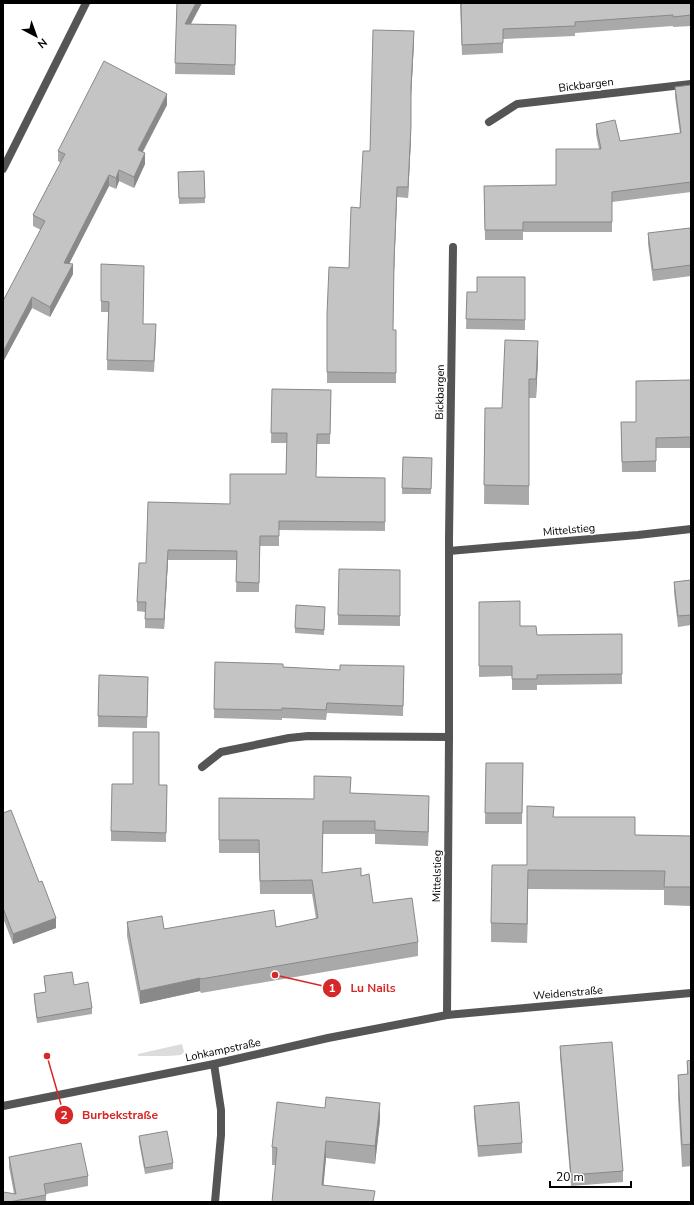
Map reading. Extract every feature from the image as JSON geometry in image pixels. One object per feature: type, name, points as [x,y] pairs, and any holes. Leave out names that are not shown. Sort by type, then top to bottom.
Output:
[{"type":"street","points":[[3,169],[86,3]]},
{"type":"street","name":"Bickbargen","points":[[489,122],[517,104],[691,84]]},
{"type":"street","name":"Bickbargen","points":[[449,538],[453,247]]},
{"type":"street","name":"Mittelstieg","points":[[449,551],[691,529]]},
{"type":"street","name":"Mittelstieg","points":[[447,1016],[449,538]]},
{"type":"street","points":[[202,767],[221,752],[289,738],[308,736],[449,737]]},
{"type":"street","name":"Weidenstraße","points":[[447,1016],[691,993]]},
{"type":"street","name":"Lohkampstraße","points":[[3,1106],[214,1064],[328,1038],[447,1016]]},
{"type":"street","points":[[214,1064],[221,1110],[221,1135],[215,1202]]},
{"type":"shaded area","points":[[182,1044],[184,1052],[181,1055],[138,1056],[138,1054]]},
{"type":"building","points":[[177,3],[196,3],[185,24],[236,25],[235,65],[175,63]]},
{"type":"building","points":[[461,3],[691,3],[691,15],[575,22],[575,26],[503,29],[503,43],[462,45]]},
{"type":"building","points":[[373,30],[414,31],[408,187],[397,187],[393,330],[396,330],[396,373],[327,372],[329,267],[349,268],[351,207],[360,208],[363,151],[370,151]]},
{"type":"building","points":[[104,61],[167,94],[138,150],[145,153],[134,177],[119,170],[116,178],[109,175],[64,263],[73,264],[50,307],[32,297],[3,352],[3,301],[45,221],[33,215],[65,154],[58,151]]},
{"type":"building","points":[[691,85],[691,182],[612,192],[612,222],[523,222],[523,230],[485,230],[484,186],[556,185],[556,149],[601,149],[596,124],[615,120],[620,141],[681,133],[675,87]]},
{"type":"building","points":[[204,171],[205,198],[179,198],[178,172]]},
{"type":"building","points":[[690,228],[691,265],[653,270],[648,233]]},
{"type":"building","points":[[101,264],[144,266],[143,324],[156,324],[154,361],[107,360],[109,302],[101,301]]},
{"type":"building","points":[[477,277],[525,277],[525,320],[466,319],[467,292],[477,292]]},
{"type":"building","points":[[505,340],[538,341],[536,379],[529,379],[529,486],[484,485],[485,408],[502,408]]},
{"type":"building","points":[[691,380],[691,437],[656,438],[656,461],[622,462],[621,422],[636,422],[636,381]]},
{"type":"building","points":[[272,389],[331,390],[330,434],[317,434],[316,477],[385,478],[385,522],[279,521],[279,536],[260,536],[259,583],[236,582],[237,551],[168,550],[164,619],[145,619],[146,602],[137,602],[139,563],[146,563],[148,502],[230,504],[230,474],[286,474],[287,433],[271,433]]},
{"type":"building","points":[[403,457],[432,458],[431,489],[402,488]]},
{"type":"building","points":[[339,569],[400,570],[400,616],[338,615]]},
{"type":"building","points":[[691,580],[691,615],[678,616],[674,582]]},
{"type":"building","points":[[520,601],[520,626],[536,626],[537,635],[622,634],[622,674],[537,675],[537,679],[512,679],[512,666],[479,666],[479,602]]},
{"type":"building","points":[[296,605],[325,607],[324,630],[295,628]]},
{"type":"building","points":[[215,662],[283,664],[283,667],[340,670],[340,665],[404,666],[403,706],[327,703],[326,710],[282,708],[282,710],[214,709]]},
{"type":"building","points":[[99,675],[148,677],[147,717],[98,716]]},
{"type":"building","points":[[133,732],[159,732],[159,785],[167,785],[166,833],[111,831],[112,784],[133,784]]},
{"type":"building","points":[[486,763],[523,763],[522,813],[485,813]]},
{"type":"building","points":[[314,776],[351,777],[350,793],[429,796],[428,832],[375,830],[375,821],[323,821],[322,873],[361,868],[361,876],[369,874],[373,903],[412,898],[418,942],[200,978],[140,991],[127,922],[162,916],[164,929],[274,910],[276,927],[318,918],[312,880],[260,881],[259,840],[219,840],[219,798],[314,799]]},
{"type":"building","points":[[527,806],[554,807],[553,817],[635,817],[635,835],[691,836],[691,887],[664,887],[665,871],[528,870],[527,924],[491,923],[492,865],[527,865]]},
{"type":"building","points":[[11,810],[39,882],[42,881],[56,918],[13,934],[3,908],[3,813]]},
{"type":"building","points":[[72,972],[74,985],[88,982],[92,1008],[37,1018],[34,994],[46,992],[44,976]]},
{"type":"building","points":[[612,1042],[623,1171],[571,1175],[560,1046]]},
{"type":"building","points":[[691,1060],[691,1144],[682,1145],[678,1075],[688,1074],[687,1061]]},
{"type":"building","points":[[326,1097],[380,1103],[375,1146],[326,1141],[322,1185],[375,1191],[373,1202],[272,1202],[277,1148],[272,1147],[277,1102],[325,1108]]},
{"type":"building","points":[[519,1102],[522,1143],[478,1146],[474,1106]]},
{"type":"building","points":[[167,1131],[173,1163],[145,1168],[139,1136]]},
{"type":"building","points":[[81,1143],[88,1176],[44,1184],[46,1195],[3,1202],[3,1192],[16,1194],[9,1157]]},
{"type":"place","name":"Lu Nails","points":[[275,975]]},
{"type":"place","name":"Burbekstraße","points":[[47,1056]]}]
